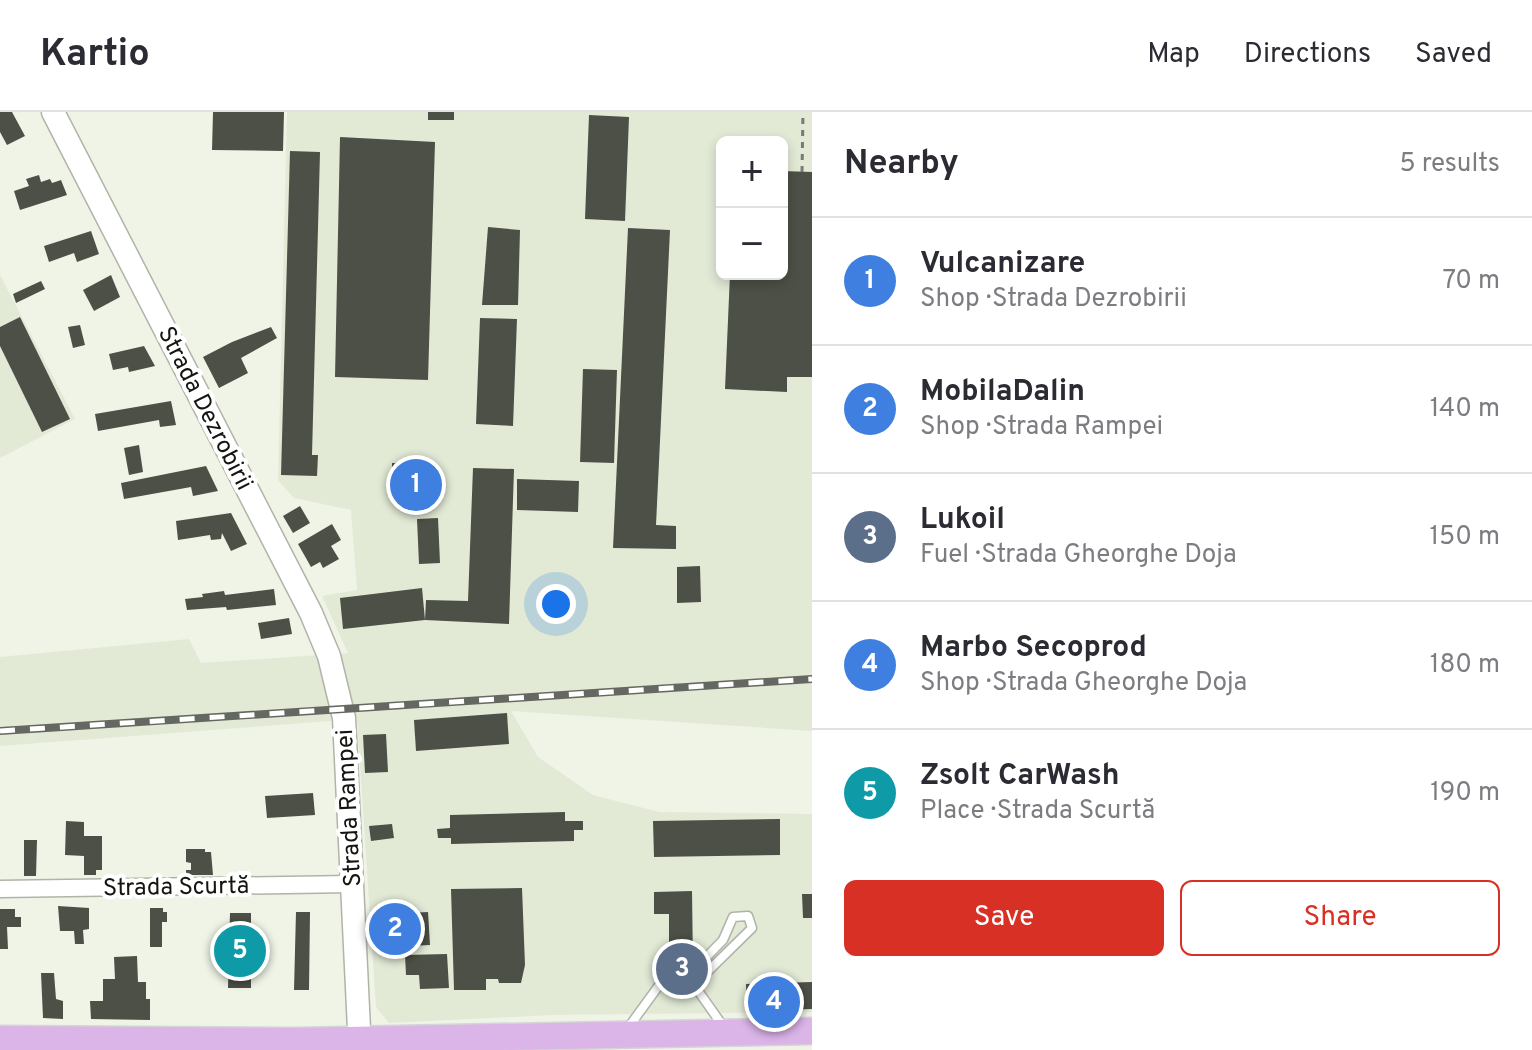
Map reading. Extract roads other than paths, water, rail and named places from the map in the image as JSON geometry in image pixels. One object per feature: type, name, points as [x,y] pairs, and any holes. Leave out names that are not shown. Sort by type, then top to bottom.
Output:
[{"type":"main road","name":"Strada Dezrobirii","points":[[53,112],[311,613],[329,656],[342,710]]},
{"type":"main road","name":"Strada Rampei","points":[[342,710],[360,1044]]},
{"type":"main road","points":[[0,1039],[360,1044],[623,1034],[812,1031]]},
{"type":"street","name":"Strada Scurtă","points":[[0,889],[352,884]]},
{"type":"lane","points":[[660,984],[694,985],[752,928],[748,916],[733,917],[723,940],[690,974]]},
{"type":"lane","points":[[623,1034],[660,984],[665,959],[685,958],[694,985],[729,1033]]},
{"type":"railway","points":[[0,731],[812,679]]},
{"type":"place","name":"Vulcanizare","points":[[416,485]]},
{"type":"place","name":"MobilaDalin","points":[[395,929]]},
{"type":"place","name":"Zsolt CarWash","points":[[240,951]]},
{"type":"place","name":"Lukoil","points":[[682,969]]},
{"type":"place","name":"Marbo Secoprod","points":[[774,1002]]}]
